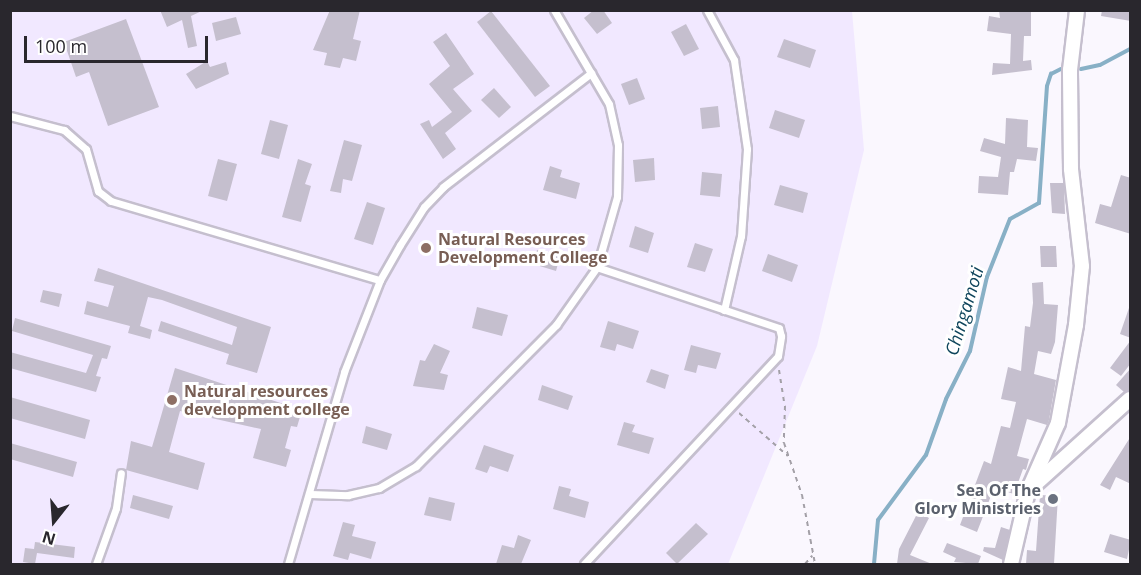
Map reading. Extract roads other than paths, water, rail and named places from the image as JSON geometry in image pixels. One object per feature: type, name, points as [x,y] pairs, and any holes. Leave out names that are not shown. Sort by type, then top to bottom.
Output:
[{"type":"street","points":[[1011,564],[1028,491],[1058,423],[1076,325],[1082,266],[1071,169],[1070,69],[1077,10]]},
{"type":"street","points":[[1028,491],[1131,399]]},
{"type":"lane","points":[[310,494],[348,495],[379,488],[416,466],[556,325],[597,267],[617,197],[618,145],[609,104],[554,10]]},
{"type":"lane","points":[[707,10],[734,60],[747,149],[741,236],[724,310]]},
{"type":"lane","points":[[288,564],[344,372],[380,280],[424,207],[443,187],[591,73]]},
{"type":"lane","points":[[10,117],[64,130],[86,148],[98,191],[111,201],[380,280]]},
{"type":"lane","points":[[584,564],[778,356],[779,328],[597,267]]},
{"type":"lane","points":[[96,564],[116,508],[121,473]]},
{"type":"waterway","name":"Chingamoti","points":[[1081,69],[1100,65],[1130,49]]},
{"type":"waterway","name":"Chingamoti","points":[[874,564],[878,520],[926,455],[946,399],[970,351],[987,277],[1010,219],[1039,203],[1047,86],[1051,74],[1061,69]]},
{"type":"place","name":"Natural Resources Development College","points":[[426,248]]},
{"type":"place","name":"Natural resources development college","points":[[172,400]]},
{"type":"place","name":"Sea Of The Glory Ministries","points":[[1053,499]]}]
